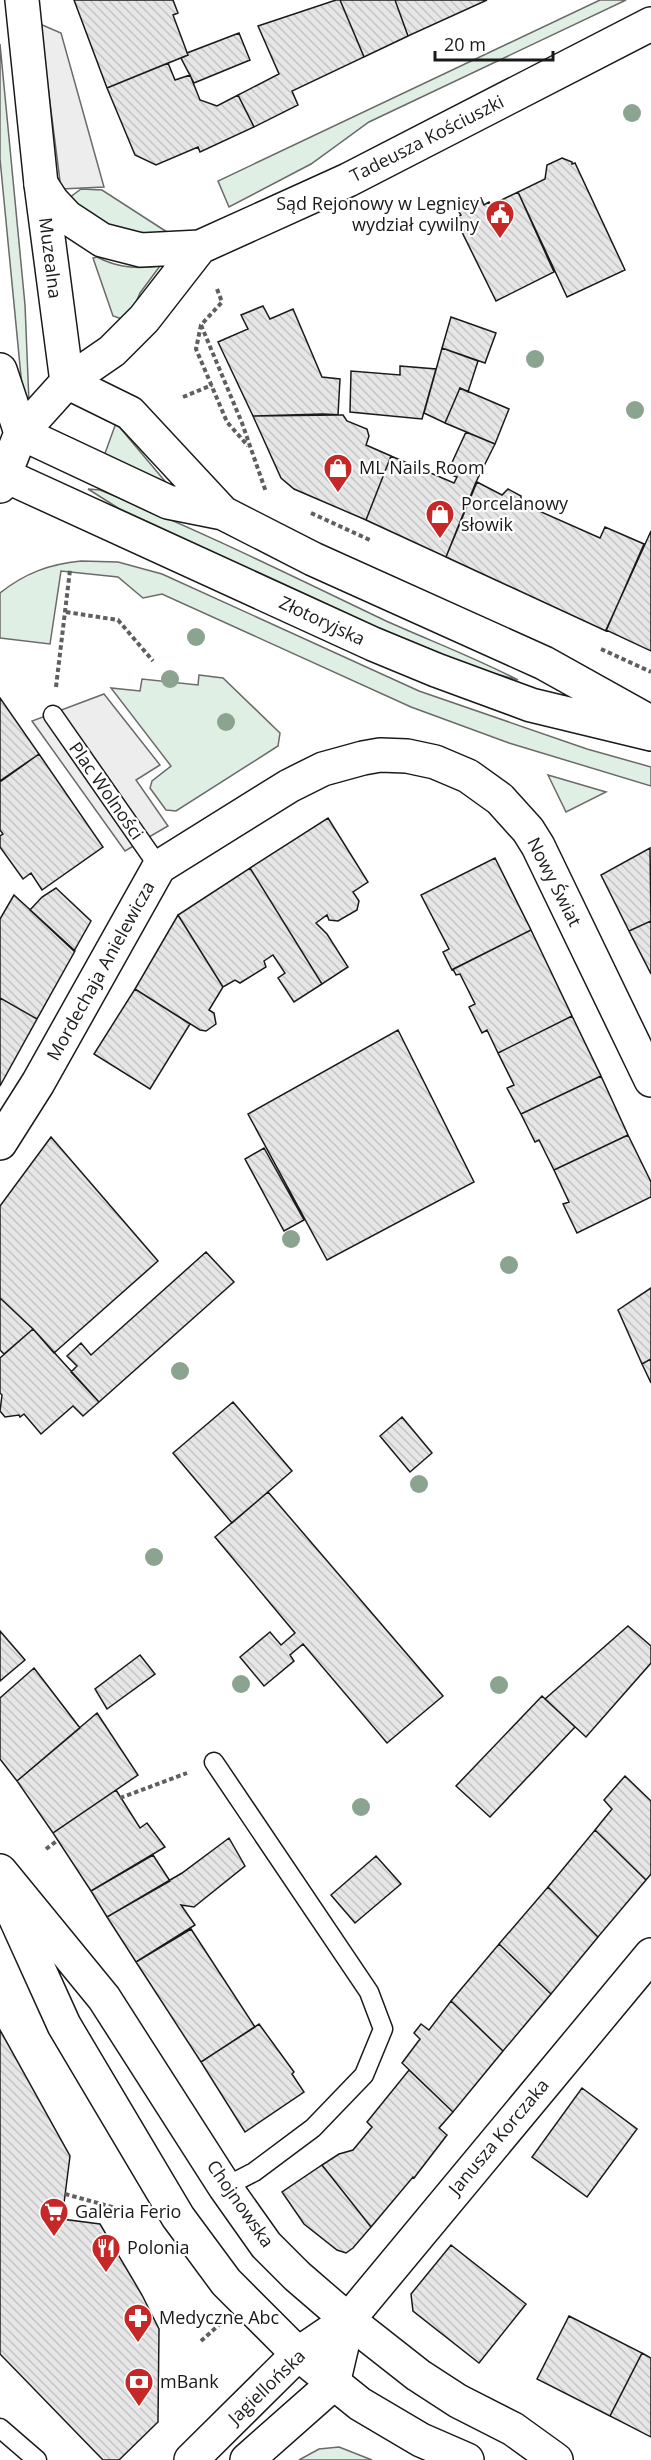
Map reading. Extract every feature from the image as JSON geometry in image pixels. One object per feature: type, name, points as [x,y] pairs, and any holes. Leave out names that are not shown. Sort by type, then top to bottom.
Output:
[{"type":"street","name":"Muzealna","points":[[22,0],[41,184],[67,382]]},
{"type":"street","name":"Tadeusza Kościuszki","points":[[41,184],[52,201],[67,217],[102,240],[141,250],[200,247],[348,180],[651,24]]},
{"type":"street","name":"Tadeusza Kościuszki","points":[[67,382],[112,351],[144,319],[200,247]]},
{"type":"street","points":[[0,370],[21,433],[168,502],[223,513],[313,559],[544,663],[651,723]]},
{"type":"street","points":[[3,481],[21,433],[67,382],[130,413],[223,513]]},
{"type":"street","name":"Złotoryjska","points":[[3,481],[436,670],[531,705],[651,734]]},
{"type":"street","name":"Nowy Świat","points":[[289,786],[343,762],[380,755],[407,756],[453,768],[500,799],[528,830],[538,846],[651,1080]]},
{"type":"street","name":"Mordechaja Anielewicza","points":[[0,1143],[38,1083],[159,867],[289,786]]},
{"type":"street","name":"Chojnowska","points":[[0,1871],[104,1998],[225,2187],[266,2245],[297,2276],[348,2320],[449,2395],[513,2429],[556,2460]]},
{"type":"street","points":[[0,1884],[64,2025],[178,2217],[226,2282],[298,2354],[333,2384],[383,2419],[421,2440],[467,2460]]},
{"type":"street","name":"Janusza Korczaka","points":[[348,2320],[651,1954]]},
{"type":"street","points":[[247,2460],[333,2384],[348,2320]]},
{"type":"street","name":"Jagiellońska","points":[[191,2460],[298,2354],[348,2320]]},
{"type":"lane","name":"Plac Wolności","points":[[53,715],[159,867]]},
{"type":"lane","points":[[214,1762],[369,1992],[383,2029],[364,2075],[313,2128],[254,2172],[225,2187]]},
{"type":"lane","points":[[0,2428],[37,2460]]},
{"type":"path","points":[[217,289],[222,302],[201,325],[196,349],[227,422],[251,449]]},
{"type":"path","points":[[201,325],[242,423],[265,492],[276,496]]},
{"type":"path","points":[[183,397],[212,385]]},
{"type":"path","points":[[308,512],[372,542]]},
{"type":"path","points":[[53,715],[70,570]]},
{"type":"path","points":[[66,612],[118,621],[153,661]]},
{"type":"path","points":[[597,647],[651,672]]},
{"type":"path","points":[[120,1798],[214,1762]]},
{"type":"path","points":[[46,1849],[58,1840]]},
{"type":"path","points":[[65,2194],[116,2208]]},
{"type":"green space","points":[[600,0],[626,0],[369,122],[311,164],[229,207],[218,181]]},
{"type":"green space","points":[[0,44],[25,305],[29,402],[23,397],[0,159]]},
{"type":"green space","points":[[81,189],[102,190],[167,232],[134,236],[112,232],[93,220],[69,198]]},
{"type":"green space","points":[[97,257],[128,267],[160,266],[140,293],[131,314],[122,319],[113,316],[93,258]]},
{"type":"green space","points":[[116,423],[169,486],[104,456]]},
{"type":"green space","points":[[88,489],[100,490],[172,520],[518,680],[478,669],[386,631],[118,508]]},
{"type":"green space","points":[[81,561],[118,562],[162,574],[419,691],[587,749],[651,767],[651,786],[509,743],[411,707],[162,594],[143,598],[118,577],[61,571],[50,644],[0,638],[0,593],[38,571],[59,564]]},
{"type":"green space","points":[[199,675],[223,678],[280,733],[278,746],[176,811],[166,810],[150,788],[152,781],[171,766],[111,688],[140,691],[142,679],[198,685]]},
{"type":"green space","points":[[548,775],[606,792],[566,812]]},
{"type":"green space","points":[[339,2447],[372,2460],[299,2460],[319,2449]]},
{"type":"shaded area","points":[[40,24],[61,33],[104,187],[61,189]]},
{"type":"shaded area","points":[[104,694],[160,765],[136,780],[168,826],[125,851],[32,721]]},
{"type":"building","points":[[74,0],[173,0],[178,13],[173,15],[188,55],[107,88]]},
{"type":"building","points":[[340,0],[364,57],[292,91],[298,105],[254,127],[238,95],[279,74],[258,26]]},
{"type":"building","points":[[340,0],[395,0],[408,36],[364,57]]},
{"type":"building","points":[[395,0],[487,0],[408,36]]},
{"type":"building","points":[[239,33],[250,60],[194,83],[181,58],[188,55],[187,53]]},
{"type":"building","points":[[168,63],[175,80],[190,75],[200,100],[217,106],[238,95],[254,127],[200,152],[198,147],[156,165],[135,155],[107,88]]},
{"type":"building","points":[[562,158],[572,164],[575,163],[625,270],[567,297],[518,192],[545,179],[547,165]]},
{"type":"building","points":[[518,192],[554,272],[496,301],[455,218],[461,215],[457,209],[481,198],[484,205],[489,202],[491,205]]},
{"type":"building","points":[[263,306],[270,319],[293,309],[322,377],[340,379],[338,415],[253,416],[218,342],[248,329],[241,315]]},
{"type":"building","points":[[451,317],[496,333],[485,363],[442,348]]},
{"type":"building","points":[[442,348],[478,361],[468,392],[460,388],[445,423],[424,413]]},
{"type":"building","points":[[400,366],[436,369],[422,419],[350,412],[351,371],[400,375]]},
{"type":"building","points":[[460,388],[509,409],[495,444],[445,423]]},
{"type":"building","points":[[343,415],[347,421],[367,429],[369,436],[366,445],[391,456],[366,520],[294,489],[281,478],[253,416]]},
{"type":"building","points":[[466,432],[495,444],[476,482],[446,557],[366,520],[391,456],[454,483],[457,477],[451,475],[449,469]]},
{"type":"building","points":[[477,482],[502,495],[508,489],[521,496],[521,503],[600,538],[605,527],[644,544],[606,631],[446,557]]},
{"type":"building","points":[[651,531],[651,651],[606,630]]},
{"type":"building","points":[[0,698],[39,754],[0,781]]},
{"type":"building","points":[[39,754],[103,847],[42,890],[31,873],[23,879],[0,847],[0,836],[3,834],[0,830],[0,782]]},
{"type":"building","points":[[328,818],[368,882],[353,892],[359,901],[357,910],[338,921],[329,920],[327,915],[316,923],[327,934],[348,967],[322,984],[250,868]]},
{"type":"building","points":[[650,848],[651,921],[629,931],[601,875]]},
{"type":"building","points":[[495,858],[531,930],[452,970],[443,952],[449,949],[421,895]]},
{"type":"building","points":[[250,868],[322,984],[294,1002],[278,978],[285,973],[273,955],[264,961],[266,967],[240,983],[235,980],[223,987],[178,915]]},
{"type":"building","points":[[56,888],[91,921],[74,951],[30,910],[42,897]]},
{"type":"building","points":[[14,895],[75,951],[37,1019],[0,998],[0,919]]},
{"type":"building","points":[[178,915],[223,987],[209,1010],[214,1013],[216,1024],[206,1031],[200,1030],[135,989]]},
{"type":"building","points":[[651,921],[651,974],[629,931]]},
{"type":"building","points":[[531,930],[572,1016],[498,1053],[487,1030],[482,1033],[469,1007],[475,1004],[460,974],[456,975],[453,969]]},
{"type":"building","points":[[135,989],[190,1024],[150,1089],[94,1054]]},
{"type":"building","points":[[0,998],[37,1019],[0,1086]]},
{"type":"building","points":[[572,1016],[601,1076],[521,1114],[507,1088],[514,1085],[498,1053]]},
{"type":"building","points":[[398,1030],[474,1182],[327,1260],[248,1114]]},
{"type":"building","points":[[601,1076],[628,1135],[554,1170],[539,1140],[535,1142],[521,1114]]},
{"type":"building","points":[[628,1135],[651,1182],[651,1197],[577,1233],[563,1204],[569,1202],[554,1170]]},
{"type":"building","points":[[51,1137],[158,1261],[54,1353],[33,1329],[0,1298],[0,1206]]},
{"type":"building","points":[[264,1148],[304,1220],[284,1231],[245,1159]]},
{"type":"building","points":[[206,1252],[234,1282],[99,1402],[71,1372],[77,1366],[67,1356],[81,1343],[91,1355]]},
{"type":"building","points":[[651,1288],[651,1359],[642,1364],[618,1310]]},
{"type":"building","points":[[0,1298],[33,1329],[4,1354],[0,1350]]},
{"type":"building","points":[[33,1329],[99,1402],[83,1416],[73,1406],[41,1434],[24,1414],[20,1417],[19,1415],[5,1417],[0,1411],[2,1395],[0,1393],[0,1358]]},
{"type":"building","points":[[651,1359],[651,1383],[642,1364]]},
{"type":"building","points":[[233,1402],[292,1471],[232,1523],[173,1453]]},
{"type":"building","points":[[402,1417],[432,1453],[410,1472],[380,1436]]},
{"type":"building","points":[[268,1492],[443,1696],[387,1743],[303,1644],[290,1655],[294,1661],[264,1686],[240,1657],[270,1632],[281,1645],[295,1633],[215,1537]]},
{"type":"building","points":[[628,1626],[651,1646],[651,1663],[586,1737],[545,1699]]},
{"type":"building","points":[[0,1631],[25,1660],[0,1681]]},
{"type":"building","points":[[140,1655],[155,1674],[107,1709],[95,1689]]},
{"type":"building","points":[[34,1668],[80,1728],[17,1781],[0,1759],[0,1698]]},
{"type":"building","points":[[542,1696],[575,1727],[490,1817],[456,1786]]},
{"type":"building","points":[[97,1713],[138,1775],[53,1833],[17,1781]]},
{"type":"building","points":[[625,1776],[651,1801],[651,1874],[646,1880],[595,1830],[612,1809],[604,1800]]},
{"type":"building","points":[[116,1790],[140,1828],[147,1823],[165,1847],[91,1891],[53,1833]]},
{"type":"building","points":[[595,1830],[646,1880],[598,1937],[548,1887]]},
{"type":"building","points":[[229,1838],[245,1866],[194,1907],[181,1905],[195,1925],[136,1962],[107,1917],[182,1873]]},
{"type":"building","points":[[153,1855],[170,1881],[107,1917],[91,1891]]},
{"type":"building","points":[[376,1856],[401,1884],[355,1923],[331,1895]]},
{"type":"building","points":[[548,1887],[598,1937],[551,1994],[499,1944]]},
{"type":"building","points":[[191,1929],[255,2027],[201,2062],[136,1962]]},
{"type":"building","points":[[499,1944],[551,1994],[503,2051],[451,2001]]},
{"type":"building","points":[[451,2001],[503,2051],[453,2112],[402,2063],[420,2039],[414,2033],[421,2024],[429,2030]]},
{"type":"building","points":[[259,2024],[294,2072],[292,2074],[304,2092],[245,2132],[201,2062]]},
{"type":"building","name":"Galeria Ferio","points":[[0,2030],[70,2156],[62,2219],[100,2224],[142,2295],[159,2329],[158,2422],[119,2460],[103,2460],[0,2354]]},
{"type":"building","points":[[409,2070],[453,2112],[439,2128],[447,2135],[414,2178],[371,2227],[322,2165],[339,2154],[353,2150],[372,2127],[367,2122]]},
{"type":"building","points":[[582,2088],[637,2129],[587,2197],[532,2157]]},
{"type":"building","points":[[322,2165],[371,2227],[346,2253],[337,2250],[304,2224],[282,2192]]},
{"type":"building","points":[[451,2245],[526,2304],[479,2363],[413,2311],[411,2294]]},
{"type":"building","points":[[569,2316],[642,2353],[610,2416],[537,2379]]},
{"type":"building","points":[[642,2353],[651,2358],[651,2437],[610,2416]]},
{"type":"place","name":"Sąd Rejonowy w Legnicy wydział cywilny","points":[[500,240]]},
{"type":"place","name":"ML Nails Room","points":[[338,494]]},
{"type":"place","name":"Porcelanowy słowik","points":[[440,540]]},
{"type":"place","name":"Galeria Ferio","points":[[54,2238]]},
{"type":"place","name":"Polonia","points":[[106,2274]]},
{"type":"place","name":"Medyczne Abc","points":[[138,2344]]},
{"type":"place","name":"mBank","points":[[139,2408]]}]
